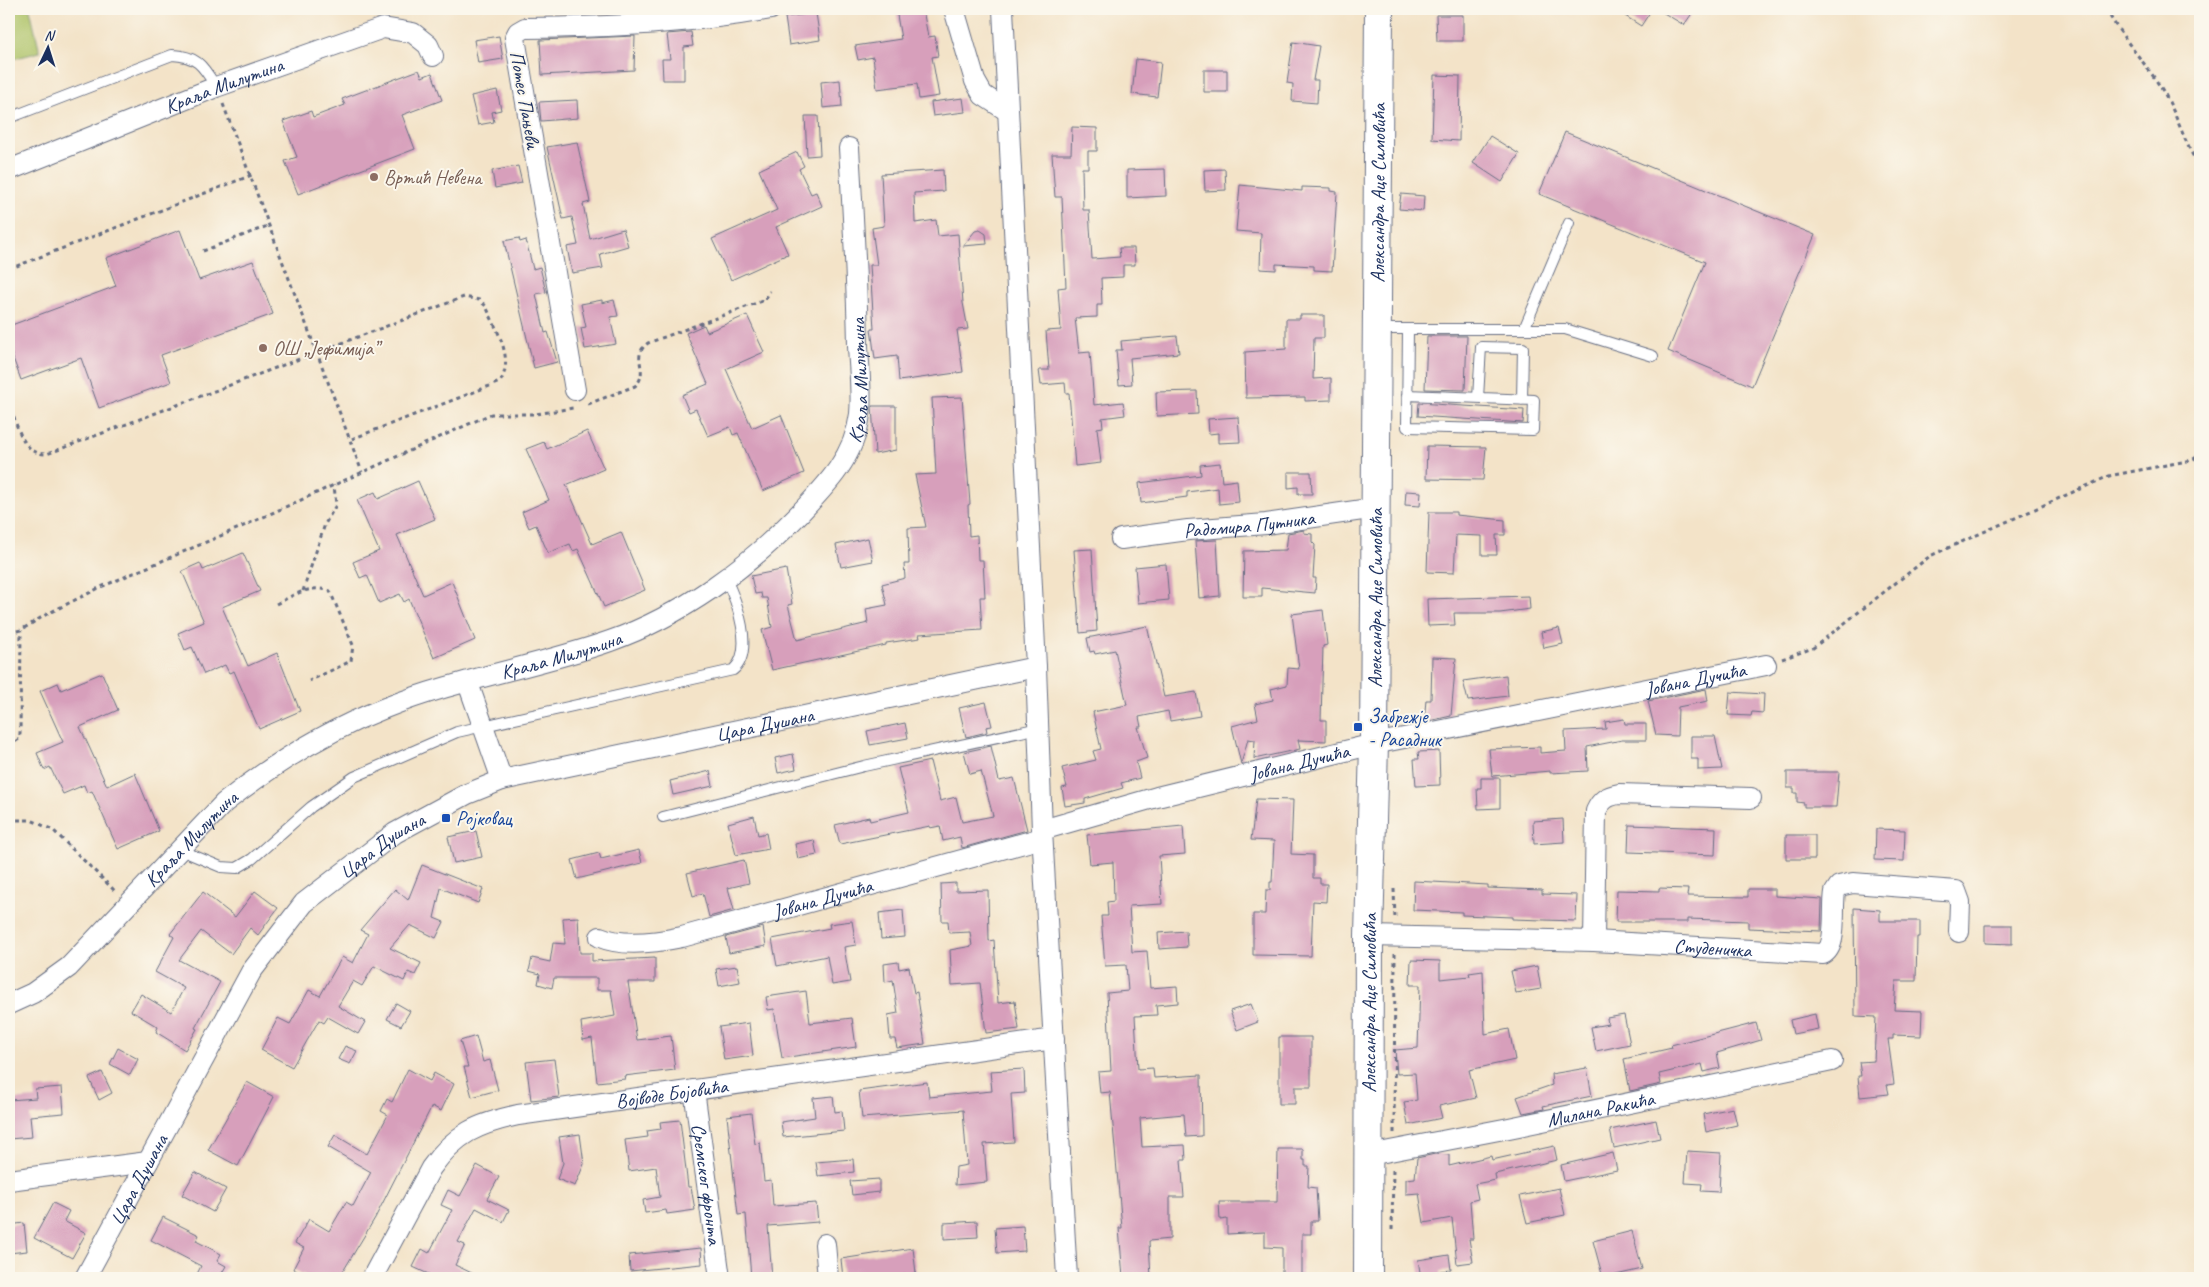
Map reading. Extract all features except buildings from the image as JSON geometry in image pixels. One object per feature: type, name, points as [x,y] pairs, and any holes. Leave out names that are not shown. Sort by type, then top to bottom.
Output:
[{"type":"street","name":"Потес Пањеви","points":[[575,390],[515,38],[518,32],[524,28],[684,22],[771,9]]},
{"type":"street","points":[[954,9],[975,81],[983,95],[1006,110]]},
{"type":"street","points":[[1003,9],[1006,110],[1039,728],[1042,834],[1067,1278]]},
{"type":"street","name":"Александра Аце Симовића","points":[[1368,1278],[1369,936],[1374,744],[1379,9]]},
{"type":"street","name":"Краља Милутина","points":[[9,170],[216,87],[383,28],[413,33],[428,45],[434,56]]},
{"type":"street","name":"Краља Милутина","points":[[9,1004],[33,994],[69,967],[178,849],[224,803],[250,782],[330,732],[385,708],[611,641],[680,608],[725,578],[785,528],[830,482],[848,453],[860,414],[858,300],[850,148]]},
{"type":"street","name":"Радомира Путника","points":[[1121,539],[1188,530],[1266,524],[1376,508]]},
{"type":"street","name":"Јована Дучића","points":[[600,937],[615,941],[641,942],[676,939],[1042,834],[1157,798],[1374,744],[1766,665]]},
{"type":"street","name":"Цара Душана","points":[[85,1278],[251,972],[304,903],[395,832],[467,794],[502,780],[1036,667]]},
{"type":"street","points":[[468,683],[502,780]]},
{"type":"street","points":[[1594,941],[1596,811],[1600,803],[1608,796],[1619,794],[1751,798]]},
{"type":"street","name":"Студеничка","points":[[1369,936],[1594,941],[1822,954],[1828,951],[1832,944],[1835,892],[1840,886],[1853,883],[1956,891],[1960,902],[1960,932]]},
{"type":"street","name":"Војводе Бојовића","points":[[372,1278],[431,1168],[443,1151],[462,1134],[485,1122],[518,1115],[1054,1039]]},
{"type":"street","name":"Милана Ракића","points":[[1369,1155],[1832,1061]]},
{"type":"street","name":"Сремског фронта","points":[[694,1090],[720,1278]]},
{"type":"street","points":[[9,1180],[148,1162]]},
{"type":"street","points":[[825,1244],[828,1278]]},
{"type":"lane","points":[[9,118],[172,55],[187,56],[202,65],[216,87]]},
{"type":"lane","points":[[1524,329],[1569,223]]},
{"type":"lane","points":[[1377,329],[1565,329],[1653,356]]},
{"type":"lane","points":[[1407,395],[1534,400],[1533,430],[1407,427],[1407,395],[1408,329]]},
{"type":"lane","points":[[1478,398],[1480,347],[1523,348],[1522,400]]},
{"type":"lane","points":[[178,849],[221,867],[229,869],[242,867],[311,807],[354,777],[457,732],[733,670],[740,664],[744,653],[736,604],[725,578]]},
{"type":"lane","points":[[663,817],[864,766],[1039,728]]},
{"type":"path","points":[[2106,9],[2119,32],[2162,90],[2190,152],[2200,167]]},
{"type":"path","points":[[216,87],[252,175],[362,472]]},
{"type":"path","points":[[9,269],[252,175]]},
{"type":"path","points":[[203,251],[270,225]]},
{"type":"path","points":[[9,632],[21,630],[47,614],[101,587],[491,414],[558,412],[580,407],[634,386],[642,376],[639,354],[641,348],[648,343],[765,300],[770,292]]},
{"type":"path","points":[[9,401],[26,446],[37,454],[47,454],[464,297],[479,300],[486,306],[507,358],[506,372],[500,382],[349,440]]},
{"type":"path","points":[[1766,665],[1813,648],[1930,556],[2109,476],[2192,460],[2200,455]]},
{"type":"path","points":[[302,592],[326,524],[336,505],[334,485]]},
{"type":"path","points":[[276,604],[302,592],[320,588],[330,591],[353,645],[351,661],[309,681]]},
{"type":"path","points":[[9,746],[19,739],[20,734],[21,630]]},
{"type":"path","points":[[9,820],[31,820],[53,830],[127,903]]},
{"type":"green space","points":[[9,9],[30,9],[40,52],[9,60]]},
{"type":"place","name":"Вртић Невена","points":[[374,177]]},
{"type":"place","name":"ОШ „Јефимија”","points":[[263,348]]},
{"type":"place","name":"Забрежје - Расадник","points":[[1358,727]]},
{"type":"place","name":"Ројковац","points":[[446,818]]}]
